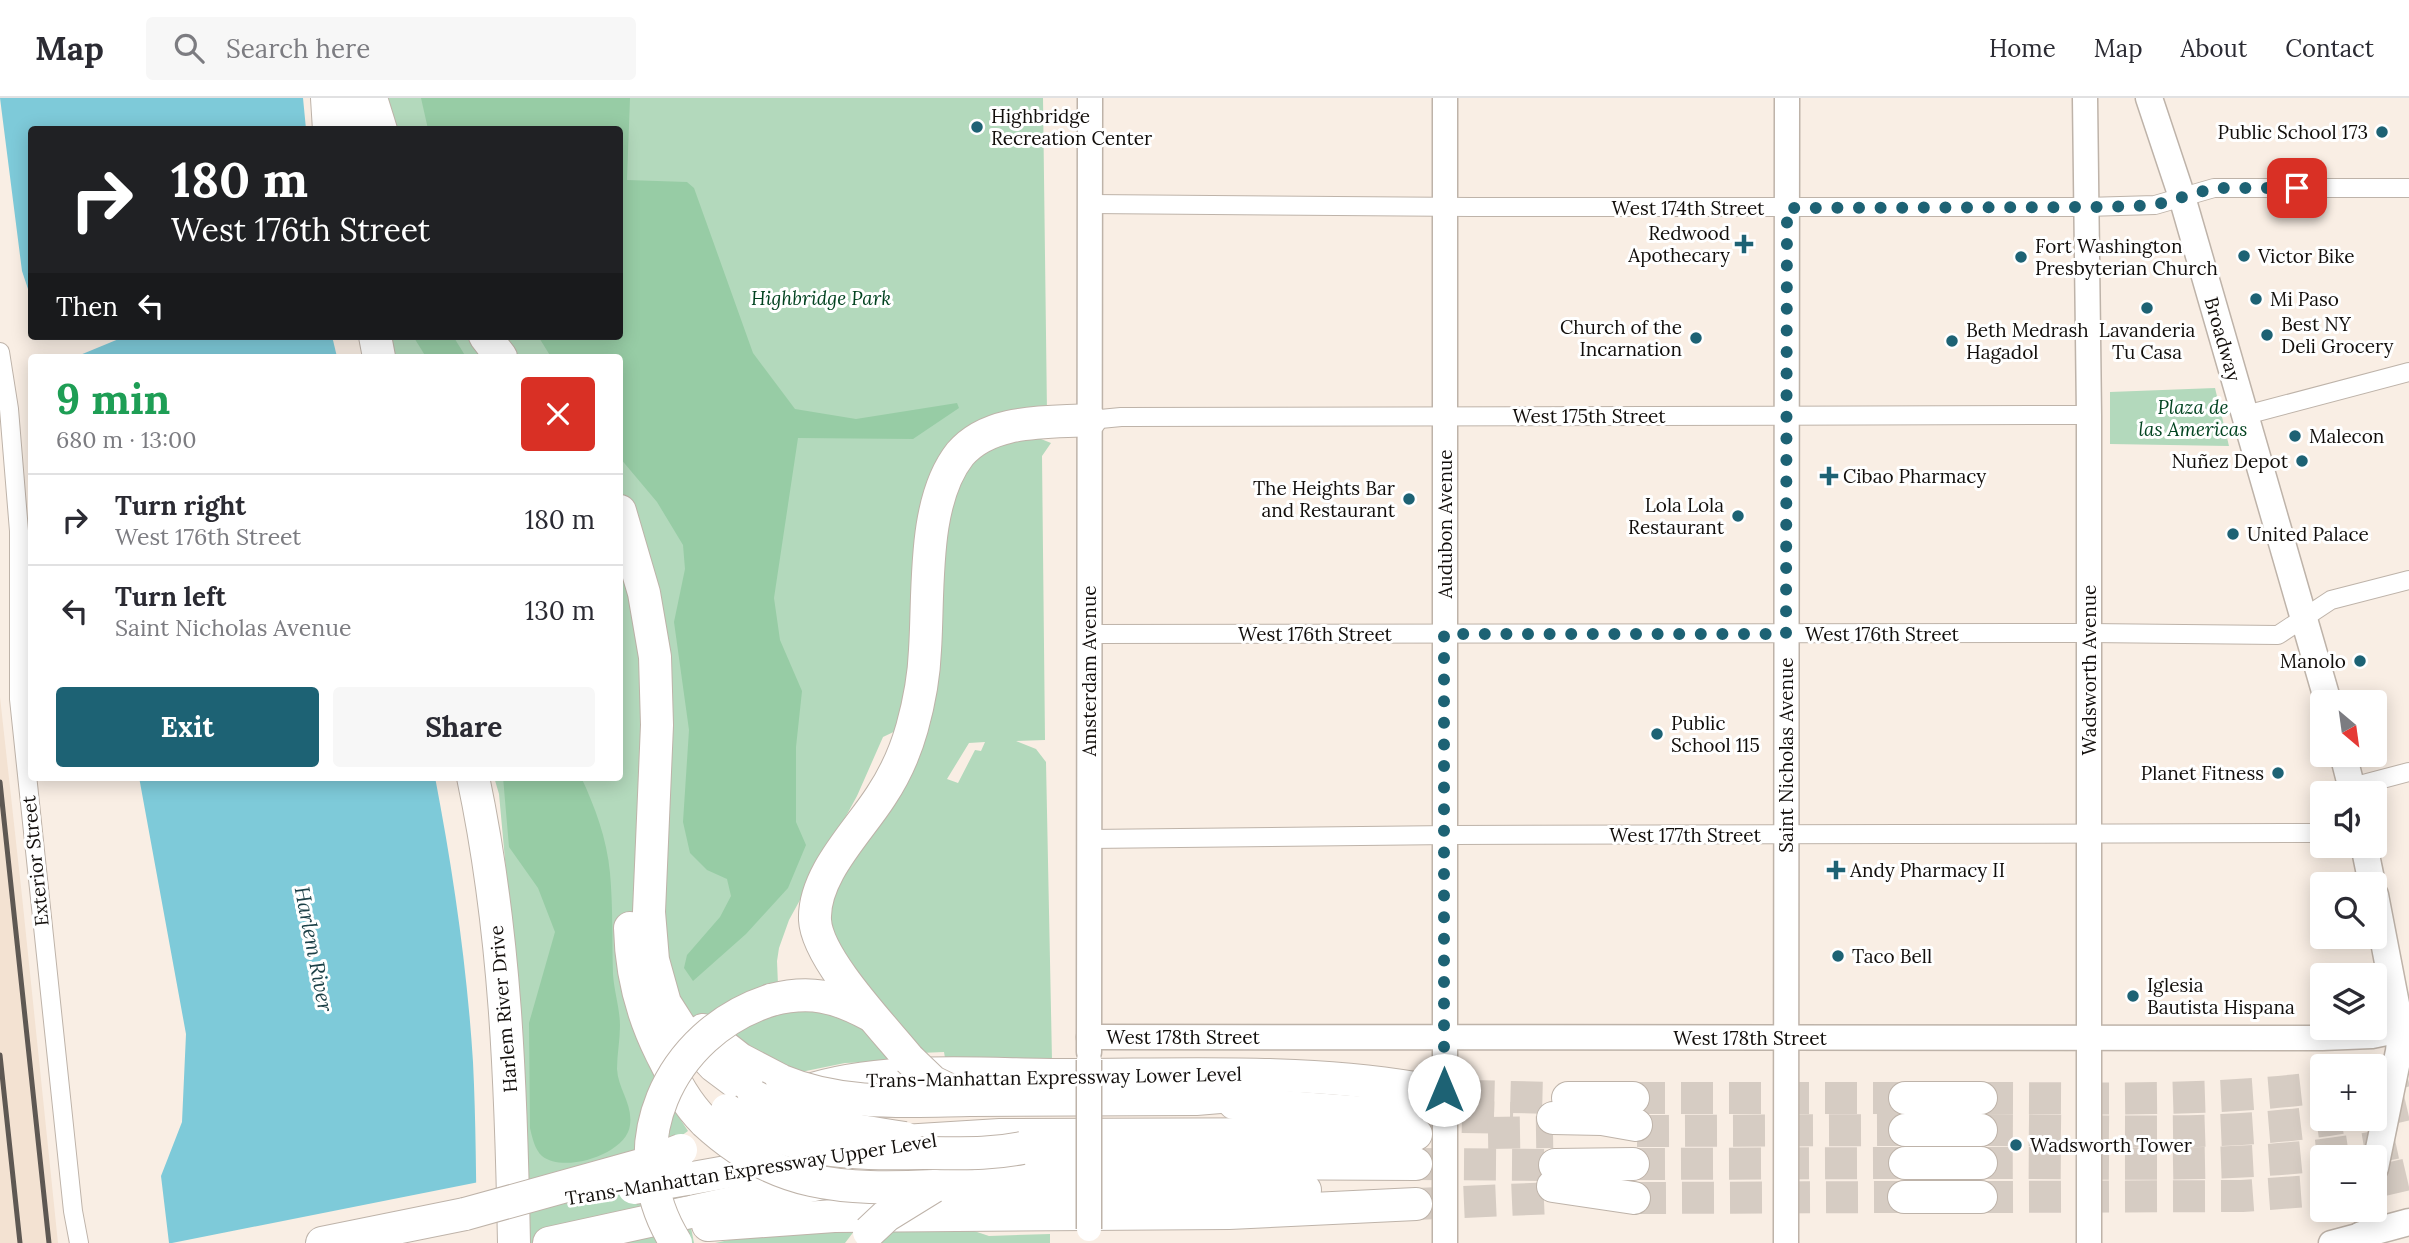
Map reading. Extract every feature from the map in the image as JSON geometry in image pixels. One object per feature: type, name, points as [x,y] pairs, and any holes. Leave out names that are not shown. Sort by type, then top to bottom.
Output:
[{"type":"highway","points":[[327,98],[329,126]]},
{"type":"highway","points":[[353,126],[356,98]]},
{"type":"highway","points":[[371,98],[380,126]]},
{"type":"highway","points":[[391,98],[400,126]]},
{"type":"highway","points":[[488,340],[499,354]]},
{"type":"highway","points":[[513,340],[524,354]]},
{"type":"highway","points":[[970,1100],[933,1082],[909,1059],[874,1017],[823,949],[816,926],[816,904],[819,889],[828,872],[888,785],[909,740],[923,672],[931,547],[941,488],[949,472],[963,451],[992,432],[1013,426],[1090,420]]},
{"type":"highway","points":[[623,521],[644,593],[655,657],[657,725],[649,921],[656,972],[681,1038],[678,1090],[729,1109],[804,1117],[859,1130],[930,1141],[991,1143],[1022,1148],[1089,1148]]},
{"type":"highway","points":[[623,584],[631,618],[638,686],[630,894],[631,954],[643,1013],[681,1038],[723,1073],[729,1109],[745,1153],[804,1179],[843,1187],[1170,1187],[1214,1190],[1415,1142]]},
{"type":"highway","name":"Harlem River Drive","points":[[453,781],[467,860],[482,980],[490,1109],[493,1243]]},
{"type":"highway","name":"Harlem River Drive","points":[[474,781],[492,884],[505,992],[514,1243]]},
{"type":"highway","points":[[689,1226],[658,1205],[651,1170],[652,1138],[663,1095],[682,1063],[705,1036],[741,1012],[771,1000],[802,995],[842,1000],[874,1017]]},
{"type":"highway","points":[[681,1038],[740,1059],[782,1081],[824,1094],[856,1100],[1196,1099],[1415,1142]]},
{"type":"highway","name":"Trans-Manhattan Expressway Lower Level","points":[[684,1164],[749,1114],[785,1098],[836,1083],[883,1076],[1242,1075],[1333,1079],[1415,1142]]},
{"type":"highway","points":[[1905,1098],[1981,1098]]},
{"type":"highway","points":[[1554,1116],[1635,1118]]},
{"type":"highway","points":[[1905,1130],[1981,1130]]},
{"type":"highway","name":"Trans-Manhattan Expressway Upper Level","points":[[328,1242],[684,1164],[953,1137],[1415,1142]]},
{"type":"highway","points":[[574,1243],[689,1226],[764,1219],[1230,1213],[1415,1142]]},
{"type":"highway","name":"Trans-Manhattan Expressway Upper Level","points":[[550,1243],[689,1226],[859,1175],[948,1163],[1415,1142]]},
{"type":"highway","points":[[1905,1163],[1981,1163]]},
{"type":"highway","points":[[1633,1164],[1554,1183],[1633,1198]]},
{"type":"highway","points":[[864,1237],[886,1216],[934,1186]]},
{"type":"highway","points":[[1904,1197],[1981,1197]]},
{"type":"main road","name":"Amsterdam Avenue","points":[[1089,1236],[1090,98]]},
{"type":"main road","name":"Audubon Avenue","points":[[1445,98],[1445,1243]]},
{"type":"main road","name":"Saint Nicholas Avenue","points":[[1786,1243],[1787,98]]},
{"type":"main road","name":"Wadsworth Avenue","points":[[2085,98],[2089,415],[2089,1243]]},
{"type":"main road","name":"Broadway","points":[[2149,98],[2182,197],[2325,690]]},
{"type":"main road","points":[[2380,1145],[2405,1029],[2387,949]]},
{"type":"main road","name":"West 178th Street","points":[[1089,1049],[1444,1037],[2333,1038],[2372,1036],[2405,1029]]},
{"type":"main road","points":[[2331,1243],[2360,1239],[2409,1222]]},
{"type":"street","name":"West 174th Street","points":[[1090,204],[2086,207],[2155,205],[2214,188],[2409,188]]},
{"type":"street","name":"Exterior Street","points":[[0,352],[9,409],[19,531],[20,711],[71,1197],[79,1243]]},
{"type":"street","points":[[2246,415],[2409,372]]},
{"type":"street","name":"West 175th Street","points":[[1090,420],[1134,417],[2089,415]]},
{"type":"street","name":"West 176th Street","points":[[1089,634],[2278,635],[2331,600],[2409,580]]},
{"type":"street","points":[[2380,781],[2409,772]]},
{"type":"street","name":"West 177th Street","points":[[1089,839],[1444,835],[2310,834]]},
{"type":"shaded area","points":[[0,697],[22,896],[58,1243],[0,1243]]},
{"type":"green space","name":"Highbridge Park","points":[[370,98],[1043,98],[1047,413],[952,450],[906,726],[883,737],[857,796],[789,920],[779,948],[778,985],[816,1007],[859,1025],[894,1061],[845,1063],[796,1073],[718,1029],[673,1108],[688,1131],[674,1141],[694,1243],[527,1243],[517,991],[499,794],[495,781],[623,781],[623,354],[390,354],[388,340],[623,340],[623,126],[366,126]]},
{"type":"green space","points":[[421,98],[630,98],[627,180],[687,182],[694,188],[753,353],[795,409],[856,419],[957,403],[959,408],[913,439],[798,438],[774,598],[780,640],[802,691],[796,747],[796,822],[806,845],[788,888],[746,934],[693,981],[684,968],[687,955],[720,917],[731,896],[727,879],[707,870],[690,853],[683,822],[689,730],[674,622],[685,569],[683,545],[657,502],[623,462],[623,354],[549,354],[540,340],[623,340],[623,126],[427,126]]},
{"type":"green space","points":[[415,340],[455,340],[464,354],[424,354]]},
{"type":"green space","name":"Plaza de las Americas","points":[[2215,388],[2229,446],[2110,444],[2110,392]]},
{"type":"green space","points":[[1031,435],[1051,443],[1042,456],[1045,740],[1016,741],[1036,749],[1046,762],[1052,1060],[945,1058],[944,1052],[920,1053],[861,986],[828,923],[834,887],[901,790],[942,529],[956,480],[976,453]],"holes":[[[985,742],[981,751],[975,750],[958,783],[947,779],[969,743]]]},
{"type":"green space","points":[[503,781],[583,781],[596,812],[608,860],[613,974],[620,1020],[617,1069],[629,1110],[630,1125],[618,1145],[579,1162],[552,1161],[542,1156],[530,1128],[529,1023],[555,932],[538,888],[509,847]]},
{"type":"green space","points":[[855,1230],[845,1243],[715,1243],[743,1237]]},
{"type":"green space","points":[[974,1231],[989,1236],[1050,1234],[1050,1243],[879,1243],[888,1232]]},
{"type":"water","points":[[0,98],[303,98],[306,126],[28,126],[28,289],[22,271]]},
{"type":"water","points":[[46,340],[333,340],[336,354],[51,354]]},
{"type":"water","name":"Harlem River","points":[[140,781],[436,781],[448,848],[467,990],[475,1107],[477,1243],[169,1243],[161,1176],[182,1122],[186,1034]]},
{"type":"pier","points":[[42,340],[116,340],[82,354],[47,354]]},
{"type":"pier","points":[[479,1182],[480,1243],[172,1243]]},
{"type":"tunnel","points":[[2387,1075],[2409,1070]]},
{"type":"tunnel","points":[[1415,1088],[1473,1096],[1555,1098]]},
{"type":"tunnel","points":[[1981,1098],[2195,1097],[2310,1088]]},
{"type":"tunnel","points":[[1633,1098],[1905,1098]]},
{"type":"tunnel","points":[[2387,1109],[2409,1104]]},
{"type":"tunnel","points":[[1414,1116],[1513,1118]]},
{"type":"tunnel","points":[[1981,1130],[2207,1131],[2310,1122]]},
{"type":"tunnel","points":[[1637,1131],[1905,1130]]},
{"type":"tunnel","points":[[1488,1133],[1553,1132]]},
{"type":"tunnel","points":[[1981,1163],[2142,1164],[2250,1161],[2304,1157],[2409,1140]]},
{"type":"tunnel","points":[[1633,1164],[1905,1163]]},
{"type":"tunnel","points":[[1416,1164],[1555,1165]]},
{"type":"tunnel","points":[[2387,1179],[2409,1174]]},
{"type":"tunnel","points":[[1981,1197],[2242,1196],[2310,1191]]},
{"type":"tunnel","points":[[1634,1198],[1904,1197]]},
{"type":"tunnel","points":[[1416,1204],[1554,1198]]},
{"type":"railway","points":[[0,782],[49,1243]]},
{"type":"railway","points":[[0,1055],[20,1243]]},
{"type":"place","name":"Highbridge Recreation Center","points":[[977,127]]},
{"type":"place","name":"Public School 173","points":[[2382,132]]},
{"type":"place","name":"Redwood Apothecary","points":[[1744,244]]},
{"type":"place","name":"Victor Bike","points":[[2244,256]]},
{"type":"place","name":"Fort Washington Presbyterian Church","points":[[2021,257]]},
{"type":"place","name":"Mi Paso","points":[[2256,299]]},
{"type":"place","name":"Lavanderia Tu Casa","points":[[2147,308]]},
{"type":"place","name":"Best NY Deli Grocery","points":[[2267,335]]},
{"type":"place","name":"Church of the Incarnation","points":[[1696,338]]},
{"type":"place","name":"Beth Medrash Hagadol","points":[[1952,341]]},
{"type":"place","name":"Malecon","points":[[2295,436]]},
{"type":"place","name":"Nuñez Depot","points":[[2302,461]]},
{"type":"place","name":"Cibao Pharmacy","points":[[1829,476]]},
{"type":"place","name":"The Heights Bar and Restaurant","points":[[1409,499]]},
{"type":"place","name":"Lola Lola Restaurant","points":[[1738,516]]},
{"type":"place","name":"United Palace","points":[[2233,534]]},
{"type":"place","name":"Manolo","points":[[2360,661]]},
{"type":"place","name":"Public School 115","points":[[1657,734]]},
{"type":"place","name":"Planet Fitness","points":[[2278,773]]},
{"type":"place","name":"Andy Pharmacy II","points":[[1836,870]]},
{"type":"place","name":"Taco Bell","points":[[1838,956]]},
{"type":"place","name":"Iglesia Bautista Hispana","points":[[2133,996]]},
{"type":"place","name":"Wadsworth Tower","points":[[2016,1145]]},
{"type":"route","points":[[1444,1090],[1444,634],[1786,634],[1787,208],[2107,207],[2155,205],[2214,188],[2297,188]]}]
